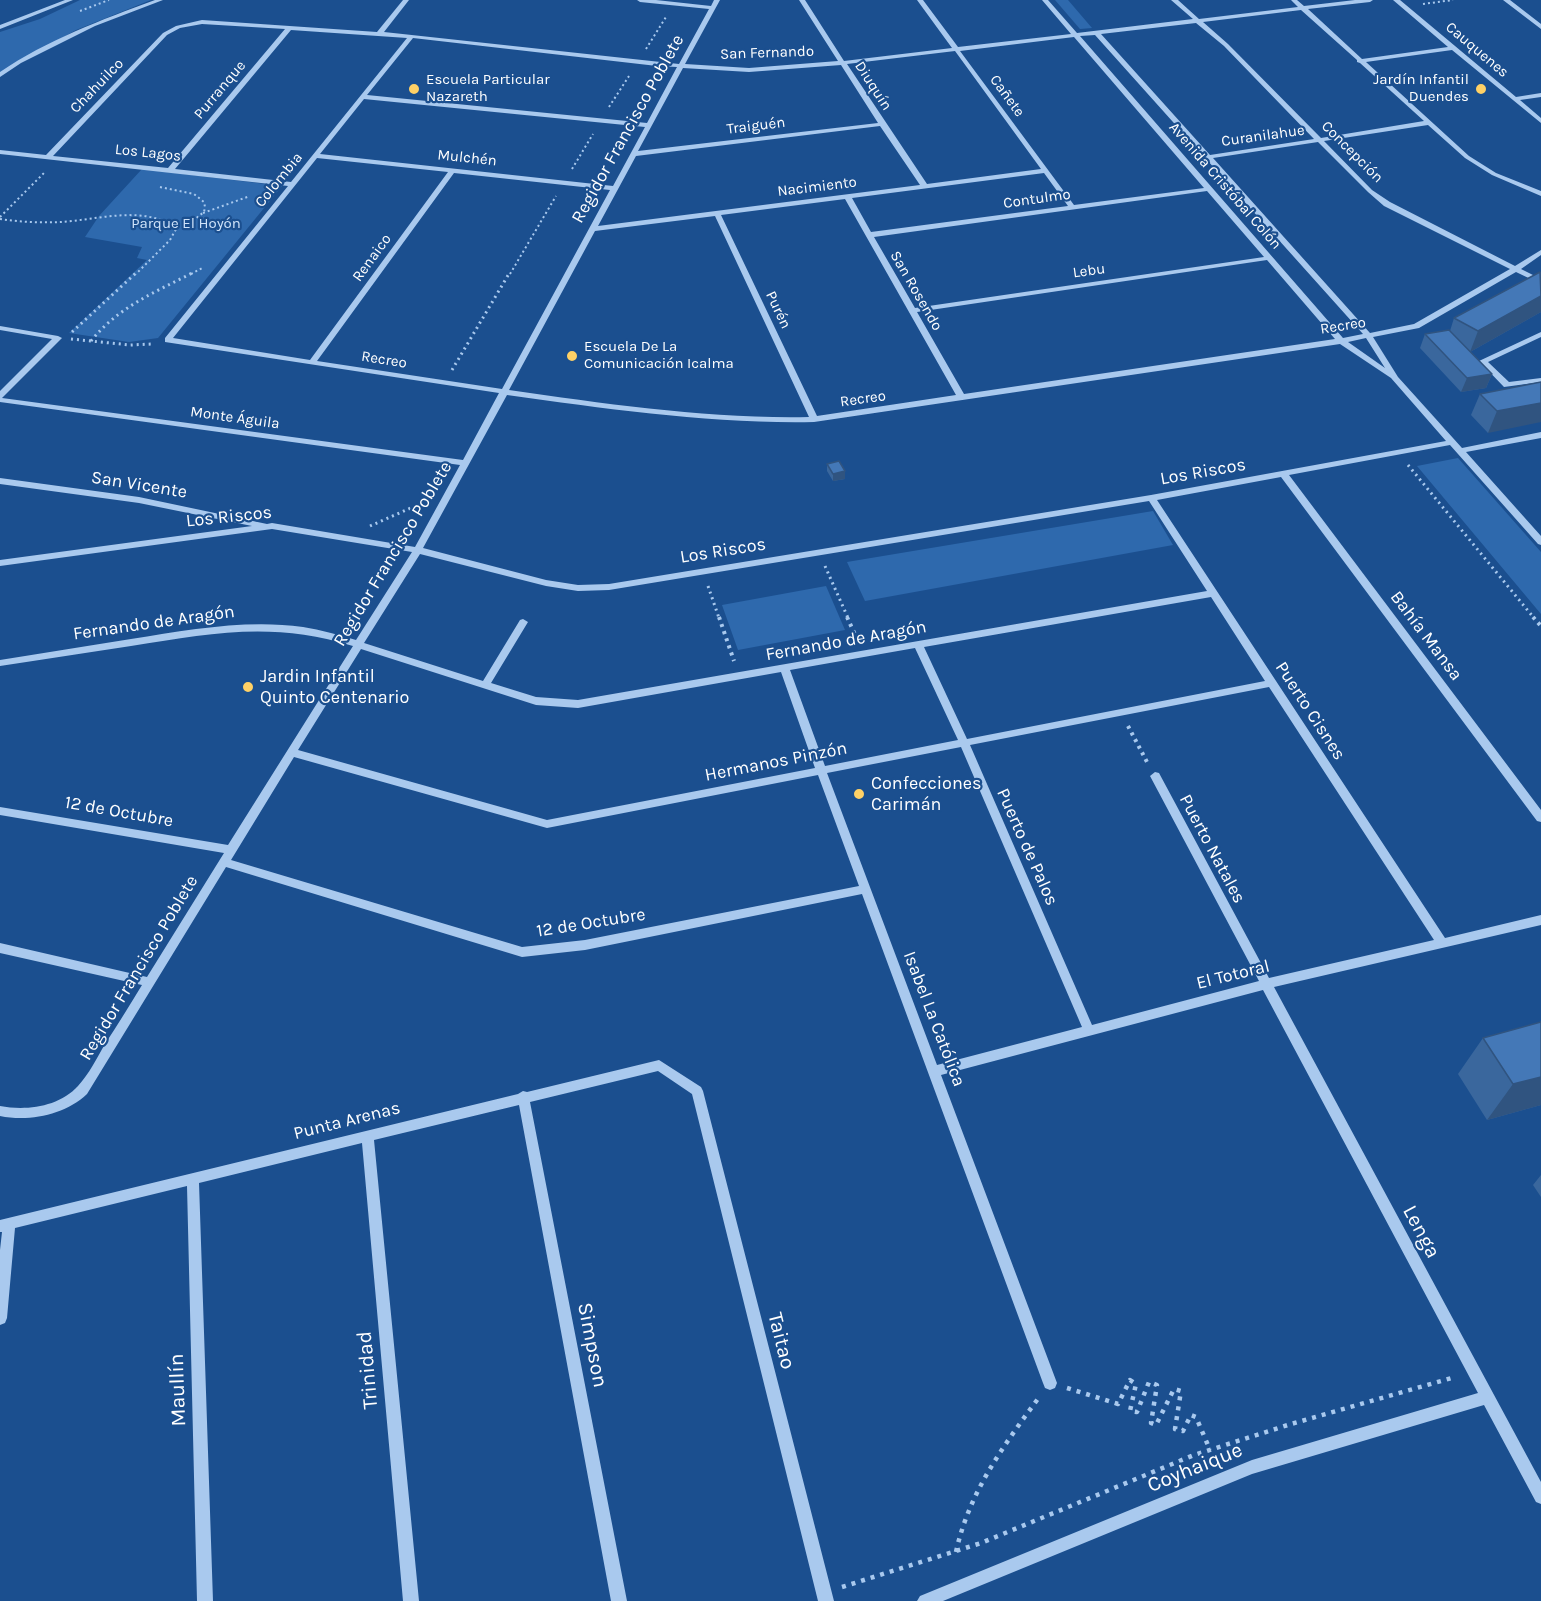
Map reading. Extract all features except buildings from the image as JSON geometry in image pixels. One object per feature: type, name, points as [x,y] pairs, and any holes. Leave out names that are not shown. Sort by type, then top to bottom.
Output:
[{"type":"street","points":[[0,27],[70,0]]},
{"type":"street","points":[[0,75],[19,62],[93,25],[160,0]]},
{"type":"street","points":[[379,34],[406,0]]},
{"type":"street","points":[[640,0],[713,8]]},
{"type":"street","name":"Regidor Francisco Poblete","points":[[0,1111],[14,1115],[42,1111],[79,1093],[93,1075],[418,550],[717,0]]},
{"type":"street","name":"Diuquín","points":[[802,0],[924,185]]},
{"type":"street","name":"Cañete","points":[[920,0],[1072,208]]},
{"type":"street","name":"Avenida Cristóbal Colón","points":[[1045,0],[1341,341],[1395,378]]},
{"type":"street","name":"Concepción","points":[[1174,0],[1195,21],[1226,45],[1370,191],[1387,204],[1541,282]]},
{"type":"street","points":[[1294,0],[1428,123],[1481,166],[1541,194]]},
{"type":"street","name":"San Fernando","points":[[165,34],[186,24],[210,21],[411,36],[681,66],[761,69],[842,63],[957,50],[1195,21],[1283,7],[1302,8],[1370,0]]},
{"type":"street","name":"Cauquenes","points":[[1396,0],[1541,121]]},
{"type":"street","points":[[1506,0],[1541,27]]},
{"type":"street","name":"Purranque","points":[[171,169],[289,28]]},
{"type":"street","name":"Avenida Cristóbal Colón","points":[[1097,33],[1369,336],[1395,378],[1541,542]]},
{"type":"street","name":"Chahuilco","points":[[48,156],[165,34]]},
{"type":"street","name":"Colombia","points":[[168,340],[411,36]]},
{"type":"street","points":[[1359,61],[1454,48]]},
{"type":"street","points":[[1515,99],[1541,95]]},
{"type":"street","points":[[363,97],[649,125]]},
{"type":"street","name":"Curanilahue","points":[[1209,157],[1428,123]]},
{"type":"street","name":"Traiguén","points":[[633,154],[882,124]]},
{"type":"street","name":"Los Lagos","points":[[0,152],[293,184]]},
{"type":"street","name":"Mulchén","points":[[316,156],[615,188]]},
{"type":"street","name":"Renaico","points":[[312,363],[453,170]]},
{"type":"street","name":"Nacimiento","points":[[593,229],[1044,171]]},
{"type":"street","name":"Contulmo","points":[[869,235],[1209,189]]},
{"type":"street","name":"San Rosendo","points":[[847,196],[962,398]]},
{"type":"street","name":"Purén","points":[[717,213],[814,419]]},
{"type":"street","name":"Recreo","points":[[168,340],[504,393],[710,419],[814,419],[1341,341],[1416,326],[1516,269],[1541,252]]},
{"type":"street","name":"Lebu","points":[[911,311],[1269,258]]},
{"type":"street","points":[[0,328],[58,338],[0,398]]},
{"type":"street","points":[[1541,334],[1483,361],[1507,385],[1541,380]]},
{"type":"street","name":"Monte Águila","points":[[0,398],[466,463]]},
{"type":"street","points":[[1460,451],[1541,435]]},
{"type":"street","name":"Los Riscos","points":[[0,563],[272,526],[418,550],[546,583],[578,588],[609,587],[1151,498],[1452,442]]},
{"type":"street","name":"Bahía Mansa","points":[[1284,475],[1541,818]]},
{"type":"street","name":"San Vicente","points":[[0,482],[139,500],[272,526]]},
{"type":"street","name":"Puerto Cisnes","points":[[1151,498],[1442,943]]},
{"type":"street","name":"Fernando de Aragón","points":[[0,663],[199,631],[248,627],[302,629],[536,701],[578,704],[1213,593]]},
{"type":"street","points":[[485,685],[523,622]]},
{"type":"street","name":"Puerto de Palos","points":[[918,645],[964,742],[1089,1031]]},
{"type":"street","name":"Isabel La Católica","points":[[785,669],[820,770],[935,1071],[1050,1383]]},
{"type":"street","name":"Hermanos Pinzón","points":[[291,752],[547,824],[1272,683]]},
{"type":"street","name":"Puerto Natales","points":[[1155,776],[1266,984]]},
{"type":"street","name":"12 de Octubre","points":[[0,811],[232,850]]},
{"type":"street","name":"12 de Octubre","points":[[224,862],[522,952],[585,945],[866,889]]},
{"type":"street","name":"El Totoral","points":[[935,1071],[1266,984],[1541,920]]},
{"type":"street","points":[[0,948],[149,982]]},
{"type":"street","name":"Lenga","points":[[1266,984],[1541,1497]]},
{"type":"street","name":"Punta Arenas","points":[[4,1225],[523,1096],[659,1065],[697,1091]]},
{"type":"street","name":"Taitao","points":[[697,1091],[825,1597]]},
{"type":"street","name":"Simpson","points":[[523,1096],[619,1601]]},
{"type":"street","name":"Trinidad","points":[[367,1135],[411,1601]]},
{"type":"street","name":"Maullín","points":[[193,1178],[206,1601]]},
{"type":"street","points":[[0,1318],[4,1225]]},
{"type":"street","name":"Coyhaique","points":[[925,1601],[1252,1467],[1487,1397]]},
{"type":"path","points":[[0,218],[59,158]]},
{"type":"path","points":[[0,218],[21,223],[133,217],[158,218],[174,225],[194,220],[206,206],[204,200],[198,196],[176,192],[153,184]]},
{"type":"path","points":[[168,340],[130,345],[64,338],[165,247],[176,229],[174,225]]},
{"type":"path","points":[[91,341],[105,324],[126,307],[210,263]]},
{"type":"path","points":[[1398,453],[1541,626]]},
{"type":"path","points":[[824,563],[846,615]]},
{"type":"path","points":[[707,583],[729,648]]},
{"type":"path","points":[[1130,729],[1155,776]]},
{"type":"path","points":[[825,1597],[1004,1534],[1099,1492],[1210,1450],[1474,1372]]},
{"type":"path","points":[[956,1552],[959,1529],[988,1470],[1050,1383],[1118,1404],[1130,1380],[1136,1384],[1130,1411],[1137,1413],[1149,1382],[1157,1385],[1150,1423],[1156,1425],[1174,1389],[1181,1391],[1176,1428],[1183,1431],[1191,1415],[1196,1417],[1210,1450]]},
{"type":"green space","points":[[80,0],[151,0],[76,30],[0,73],[0,32],[40,19]]},
{"type":"green space","points":[[1055,0],[1068,0],[1092,28],[1080,29]]},
{"type":"green space","name":"Parque El Hoyón","points":[[142,169],[282,186],[158,338],[129,342],[69,333],[147,260],[137,258],[142,247],[85,237],[99,216]]},
{"type":"green space","points":[[1458,458],[1541,552],[1541,614],[1417,466]]},
{"type":"green space","points":[[1153,511],[1173,545],[865,601],[847,562]]},
{"type":"green space","points":[[826,586],[845,630],[738,650],[722,605]]},
{"type":"place","name":"Escuela Particular Nazareth","points":[[414,89]]},
{"type":"place","name":"Jardín Infantil Duendes","points":[[1481,89]]},
{"type":"place","name":"Escuela De La Comunicación Icalma","points":[[572,356]]},
{"type":"place","name":"Jardin Infantil Quinto Centenario","points":[[248,687]]},
{"type":"place","name":"Confecciones Carimán","points":[[859,794]]}]
